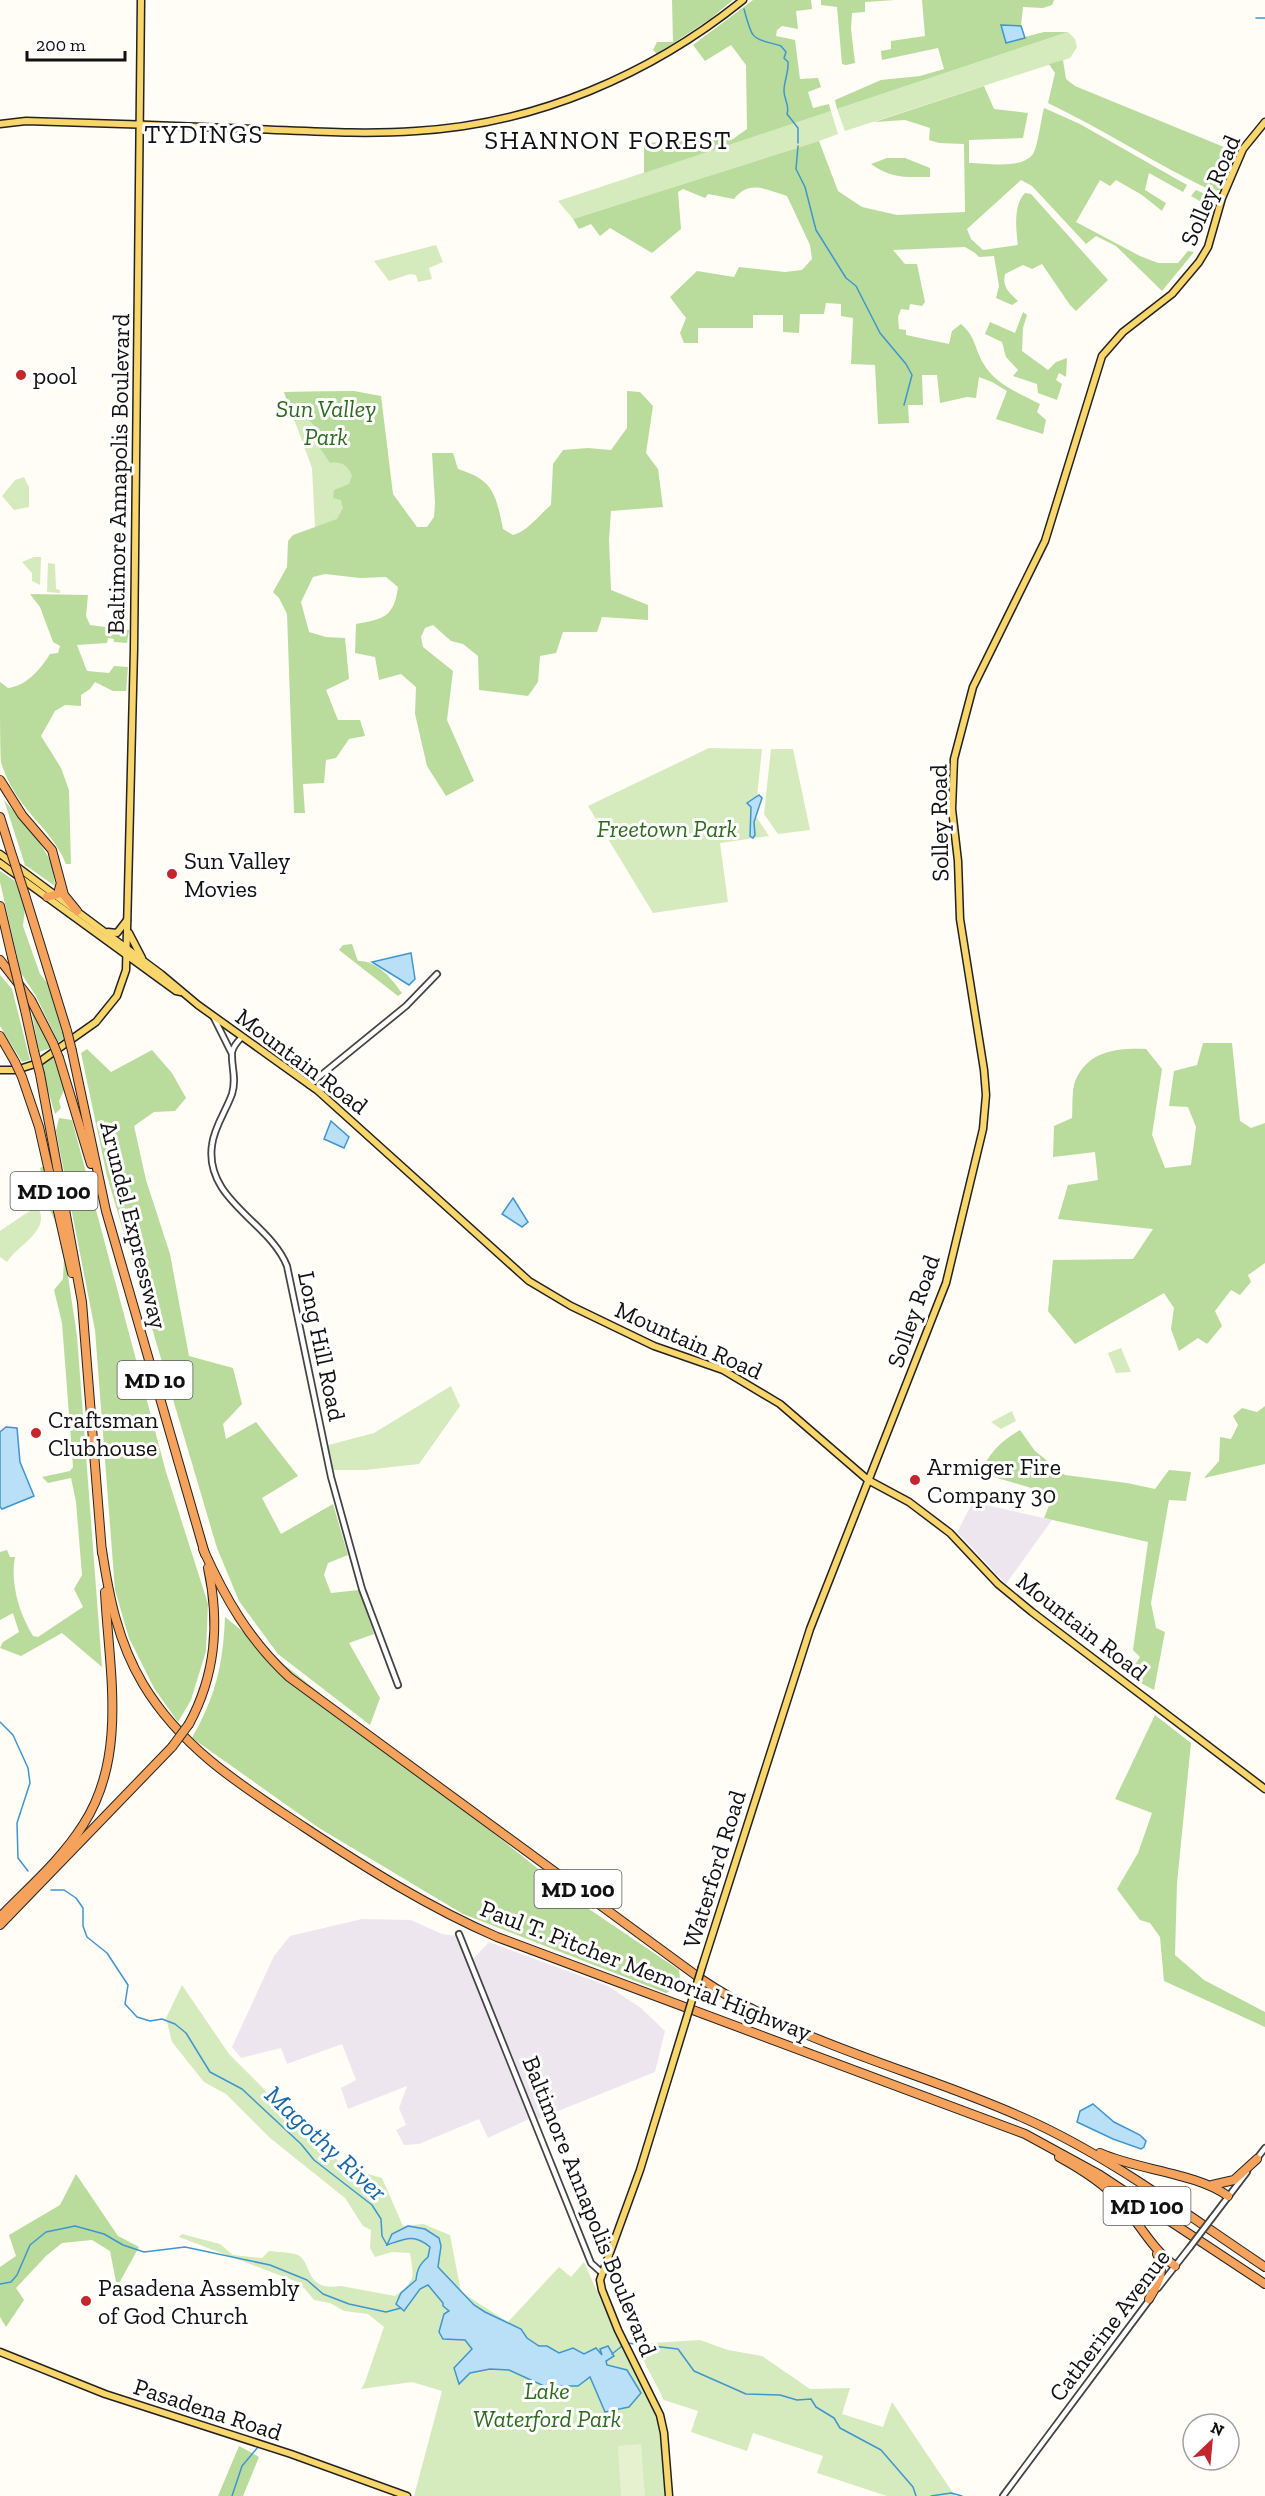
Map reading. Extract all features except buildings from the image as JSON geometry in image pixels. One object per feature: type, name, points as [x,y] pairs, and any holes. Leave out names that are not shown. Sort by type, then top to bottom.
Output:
[{"type":"highway","points":[[0,780],[17,808],[52,850],[64,895],[77,911]]},
{"type":"highway","name":"Arundel Expressway","points":[[0,817],[67,1031],[106,1211],[203,1549],[216,1612],[215,1642],[209,1676],[189,1724],[172,1747],[0,1925]]},
{"type":"highway","points":[[47,897],[56,896],[60,892],[60,884]]},
{"type":"highway","name":"MD 10","points":[[0,906],[40,1074],[80,1290],[102,1550],[112,1719],[112,1746],[107,1771],[97,1800],[76,1836],[0,1917]]},
{"type":"highway","name":"MD 100","points":[[0,960],[31,1000],[53,1043],[106,1211]]},
{"type":"highway","name":"MD 100","points":[[0,1036],[22,1077],[39,1127],[81,1307]]},
{"type":"highway","name":"Paul T. Pitcher Memorial Highway","points":[[203,1549],[225,1596],[246,1630],[289,1677],[709,1984],[792,2030],[993,2105],[1044,2127],[1108,2163],[1265,2267]]},
{"type":"highway","name":"Paul T. Pitcher Memorial Highway","points":[[102,1550],[112,1606],[122,1641],[142,1682],[169,1722],[194,1749],[214,1766],[355,1861],[427,1904],[497,1937],[1025,2134],[1100,2175],[1265,2284]]},
{"type":"highway","points":[[1044,2127],[1112,2158],[1210,2185],[1219,2185],[1234,2180],[1257,2158]]},
{"type":"highway","points":[[1025,2134],[1105,2188],[1129,2212],[1159,2257],[1161,2269],[1159,2282],[1149,2300]]},
{"type":"highway","points":[[1210,2185],[1228,2196]]},
{"type":"highway","points":[[1149,2240],[1175,2266]]},
{"type":"main road","name":"Baltimore Annapolis Boulevard","points":[[0,1070],[16,1070],[38,1062],[96,1022],[117,996],[126,970],[141,0]]},
{"type":"main road","points":[[0,124],[26,121],[374,133],[428,130],[488,122],[573,98],[633,72],[685,43],[743,0]]},
{"type":"main road","name":"Solley Road","points":[[868,1480],[946,1284],[984,1117],[986,1095],[984,1070],[960,919],[958,861],[952,809],[954,759],[971,692],[1045,541],[1102,356],[1123,332],[1172,294],[1199,262],[1208,248],[1221,198],[1243,149],[1265,122]]},
{"type":"main road","name":"Mountain Road","points":[[0,854],[101,929],[127,952]]},
{"type":"main road","name":"Mountain Road","points":[[0,863],[143,963],[309,1085],[394,1157],[520,1273],[547,1294],[654,1346],[723,1370],[756,1388],[792,1413],[841,1459],[868,1480],[909,1502],[950,1533],[998,1584],[1032,1612],[1265,1789]]},
{"type":"main road","points":[[101,929],[117,933],[128,917]]},
{"type":"main road","points":[[126,970],[143,963],[128,929]]},
{"type":"main road","name":"Waterford Road","points":[[602,2272],[640,2169],[787,1695],[868,1480]]},
{"type":"main road","name":"Baltimore Annapolis Boulevard","points":[[602,2272],[601,2287],[618,2330],[662,2419],[669,2496]]},
{"type":"main road","name":"Pasadena Road","points":[[0,2352],[105,2394],[291,2454],[407,2496]]},
{"type":"street","points":[[309,1085],[406,1006],[437,974]]},
{"type":"street","points":[[213,1016],[232,1055]]},
{"type":"street","points":[[232,1055],[233,1049],[242,1037]]},
{"type":"street","name":"Long Hill Road","points":[[232,1055],[234,1081],[212,1144],[214,1170],[221,1188],[273,1242],[287,1266],[329,1470],[362,1589],[398,1685]]},
{"type":"street","name":"Baltimore Annapolis Boulevard","points":[[459,1934],[587,2253],[596,2269],[602,2272]]},
{"type":"street","name":"Catherine Avenue","points":[[1003,2496],[1265,2148]]},
{"type":"shaded area","points":[[973,1502],[1052,1520],[1006,1584],[957,1532]]},
{"type":"shaded area","points":[[362,1919],[411,1920],[442,1934],[457,1936],[529,2119],[488,2138],[479,2119],[419,2144],[404,2145],[396,2130],[406,2125],[399,2108],[407,2086],[348,2109],[341,2088],[356,2080],[342,2044],[287,2064],[281,2048],[241,2058],[232,2047],[274,1956],[290,1936]]},
{"type":"shaded area","points":[[489,1942],[608,1986],[641,2008],[665,2031],[655,2072],[536,2120],[473,1959]]},
{"type":"green space","points":[[672,0],[733,0],[710,19],[657,54],[653,50],[657,42],[673,42]]},
{"type":"green space","points":[[753,0],[811,0],[812,9],[796,11],[798,29],[782,26],[777,30],[776,36],[795,40],[800,79],[818,78],[821,87],[808,92],[813,108],[829,104],[831,111],[644,173],[644,143],[733,139],[747,129],[746,65],[731,45],[705,61],[693,45]]},
{"type":"green space","points":[[821,0],[895,0],[865,2],[865,12],[852,13],[851,29],[855,63],[846,65],[842,64],[837,7],[821,5]]},
{"type":"green space","points":[[922,0],[1054,0],[1052,5],[1043,8],[1023,7],[1021,26],[1002,25],[1005,42],[1044,32],[1068,32],[837,109],[835,100],[881,80],[920,76],[944,69],[938,48],[882,60],[881,51],[891,49],[891,41],[925,36]]},
{"type":"green space","points":[[1068,32],[1075,39],[1077,47],[1070,58],[845,131],[837,109]]},
{"type":"green space","points":[[1063,60],[1066,79],[1075,86],[1236,152],[1220,190],[1212,191],[1191,181],[1048,103],[1055,73],[1049,64]]},
{"type":"green space","points":[[984,86],[994,109],[1028,113],[1023,138],[969,140],[969,163],[1012,164],[1028,159],[1035,150],[1044,108],[1080,124],[1187,185],[1183,192],[1149,173],[1145,190],[1166,203],[1162,211],[1142,195],[1116,180],[1110,186],[1100,180],[1076,222],[1158,263],[1178,263],[1188,251],[1194,252],[1162,291],[1116,246],[1096,236],[1086,244],[1032,186],[1021,180],[967,229],[971,239],[983,250],[1018,245],[1016,218],[1019,204],[1025,193],[1031,194],[1108,280],[1076,311],[1042,264],[1032,269],[1023,265],[1005,274],[1005,286],[1018,301],[1012,305],[996,298],[999,286],[994,256],[979,257],[965,247],[893,250],[905,264],[917,264],[925,302],[922,306],[910,304],[909,310],[901,309],[898,317],[899,329],[906,330],[906,335],[949,344],[952,331],[961,324],[970,333],[988,371],[1008,388],[1040,404],[1037,412],[1046,420],[1043,434],[996,419],[1007,391],[979,377],[976,398],[967,397],[940,403],[937,375],[922,375],[923,405],[908,405],[909,423],[878,424],[875,365],[851,364],[853,318],[841,316],[841,304],[826,303],[824,314],[800,314],[799,333],[783,332],[783,315],[753,315],[753,328],[698,328],[698,343],[684,343],[680,333],[686,318],[670,297],[697,271],[734,277],[739,267],[785,272],[802,270],[812,259],[810,245],[787,196],[765,189],[752,188],[746,189],[734,199],[708,194],[705,198],[683,189],[678,192],[681,229],[652,253],[610,228],[600,236],[591,224],[579,229],[573,219],[819,141],[838,191],[862,207],[897,215],[965,212],[964,144],[939,143],[929,140],[930,128],[905,120],[874,122]]},
{"type":"green space","points":[[831,111],[838,134],[819,141],[573,219],[558,201]]},
{"type":"green space","points":[[887,158],[905,158],[930,168],[930,177],[892,175],[871,164]]},
{"type":"green space","points":[[1196,190],[1216,199],[1205,225],[1201,219],[1208,206],[1191,196]]},
{"type":"green space","points":[[436,245],[443,262],[429,268],[432,279],[418,282],[416,275],[410,274],[389,281],[374,261]]},
{"type":"green space","points":[[1023,312],[1027,315],[1023,328],[1022,351],[1048,370],[1056,362],[1067,358],[1066,377],[1059,373],[1056,380],[1062,384],[1057,400],[1038,393],[1037,384],[1013,376],[1018,370],[1006,357],[1002,342],[985,334],[990,322],[1015,333]]},
{"type":"green space","name":"Sun Valley Park","points":[[354,391],[357,525],[315,527],[312,468],[284,392]]},
{"type":"green space","points":[[354,391],[381,396],[393,494],[417,527],[427,527],[434,517],[432,453],[453,453],[458,469],[479,478],[491,490],[503,529],[513,535],[528,526],[551,505],[553,464],[563,450],[588,448],[611,450],[627,428],[627,391],[640,392],[653,406],[646,453],[658,469],[663,507],[611,511],[609,540],[611,590],[648,605],[648,620],[602,617],[597,632],[563,632],[556,653],[540,656],[538,682],[528,696],[479,690],[478,656],[463,644],[451,641],[433,625],[425,628],[421,637],[423,647],[453,671],[447,720],[474,781],[446,796],[427,766],[415,714],[416,687],[401,674],[379,680],[375,657],[355,653],[356,624],[386,615],[394,605],[398,587],[386,577],[360,578],[325,574],[313,577],[301,602],[309,632],[326,637],[345,638],[349,679],[326,690],[338,720],[360,720],[365,736],[349,739],[336,758],[326,760],[324,783],[303,784],[305,813],[294,813],[287,614],[279,598],[273,592],[287,567],[288,541],[293,535],[337,519],[343,508],[341,500],[333,498],[334,490],[349,484],[352,476],[344,465],[330,463],[311,435],[314,426],[310,421],[303,419],[294,421],[284,392]]},
{"type":"green space","points":[[24,477],[29,487],[29,507],[14,510],[2,496],[15,480]]},
{"type":"green space","points":[[41,557],[40,585],[32,581],[32,573],[22,562]]},
{"type":"green space","points":[[48,563],[55,564],[56,589],[60,590],[60,593],[47,592]]},
{"type":"green space","points":[[30,594],[88,595],[86,616],[90,625],[129,630],[127,643],[114,642],[114,639],[108,638],[107,643],[77,645],[87,671],[109,673],[114,666],[128,667],[126,691],[113,691],[95,682],[81,695],[81,706],[65,705],[55,711],[41,736],[61,768],[69,790],[71,864],[66,864],[52,839],[12,788],[1,762],[0,682],[8,688],[27,681],[50,654],[58,653],[60,646],[53,642],[40,607]]},
{"type":"green space","name":"Freetown Park","points":[[709,748],[762,749],[755,815],[769,836],[720,843],[728,902],[653,913],[588,806]]},
{"type":"green space","name":"Freetown Park","points":[[771,749],[793,749],[810,830],[778,834],[764,814]]},
{"type":"green space","points":[[4,800],[38,840],[52,863],[55,886],[25,865]]},
{"type":"green space","points":[[0,871],[15,881],[25,908],[23,926],[40,974],[48,984],[64,1039],[58,1042],[36,996],[21,973],[0,882]]},
{"type":"green space","points":[[352,944],[358,961],[378,967],[389,976],[402,993],[398,996],[339,950],[343,945]]},
{"type":"green space","points":[[0,975],[12,989],[30,1060],[22,1062],[0,1026]]},
{"type":"green space","points":[[31,1008],[51,1048],[39,1052]]},
{"type":"green space","points":[[1203,1043],[1232,1043],[1240,1121],[1251,1128],[1265,1123],[1265,1263],[1248,1275],[1251,1282],[1240,1295],[1231,1290],[1215,1311],[1222,1326],[1207,1344],[1198,1338],[1179,1351],[1171,1329],[1174,1308],[1164,1293],[1075,1344],[1048,1311],[1053,1260],[1133,1259],[1153,1229],[1058,1219],[1068,1185],[1098,1180],[1095,1152],[1053,1157],[1054,1126],[1072,1118],[1075,1081],[1090,1061],[1116,1050],[1146,1049],[1162,1069],[1152,1135],[1165,1168],[1191,1165],[1196,1127],[1188,1107],[1169,1106],[1174,1071],[1197,1065]]},
{"type":"green space","points":[[87,1049],[111,1072],[152,1050],[172,1073],[186,1098],[175,1111],[154,1112],[134,1126],[146,1180],[170,1254],[189,1356],[233,1368],[242,1404],[223,1424],[226,1439],[256,1422],[298,1476],[262,1498],[281,1534],[333,1504],[348,1555],[328,1563],[324,1575],[331,1593],[359,1590],[374,1634],[349,1643],[380,1698],[370,1725],[278,1654],[239,1601],[217,1548],[107,1176],[81,1053]]},
{"type":"green space","points":[[54,1057],[65,1088],[59,1101],[61,1108],[55,1114],[41,1066]]},
{"type":"green space","points":[[59,1118],[72,1120],[166,1472],[208,1604],[206,1651],[191,1700],[178,1722],[154,1688],[129,1638],[115,1590],[95,1330],[56,1131]]},
{"type":"green space","points":[[44,1166],[66,1263],[77,1336],[102,1667],[62,1633],[21,1656],[0,1648],[3,1642],[19,1632],[13,1613],[0,1620],[0,1552],[7,1550],[10,1557],[15,1557],[14,1577],[17,1598],[33,1636],[38,1637],[83,1607],[74,1589],[82,1575],[76,1502],[71,1478],[48,1483],[42,1477],[70,1471],[73,1467],[62,1323],[54,1290],[63,1279],[64,1259],[55,1221],[46,1201],[40,1168]]},
{"type":"green space","points":[[37,1206],[41,1215],[37,1230],[7,1262],[0,1257],[0,1231]]},
{"type":"green space","points":[[1121,1348],[1131,1372],[1116,1373],[1108,1353]]},
{"type":"green space","points":[[451,1386],[460,1406],[419,1464],[365,1470],[331,1470],[325,1446],[374,1433]]},
{"type":"green space","points":[[1265,1406],[1265,1464],[1204,1478],[1219,1461],[1220,1437],[1231,1439],[1238,1425],[1233,1416],[1242,1408],[1257,1412]]},
{"type":"green space","points":[[1012,1411],[1016,1421],[1001,1429],[991,1422]]},
{"type":"green space","points":[[1020,1430],[1035,1451],[1065,1475],[1155,1489],[1169,1470],[1191,1472],[1186,1501],[1169,1500],[1151,1603],[1156,1628],[1165,1632],[1154,1690],[1128,1676],[1140,1657],[1133,1650],[1148,1542],[1044,1518],[1050,1503],[1045,1492],[980,1473],[996,1448]]},
{"type":"green space","points":[[225,1617],[583,1905],[679,1970],[681,1985],[666,1993],[463,1914],[319,1828],[192,1738],[207,1708],[217,1679]]},
{"type":"green space","points":[[1155,1715],[1191,1743],[1177,1883],[1175,1955],[1204,1980],[1265,2012],[1265,2027],[1164,1981],[1160,1937],[1150,1923],[1140,1920],[1117,1889],[1138,1853],[1152,1813],[1115,1799]]},
{"type":"green space","name":"Lake Waterford Park","points":[[182,1985],[229,2054],[264,2089],[287,2123],[304,2126],[344,2167],[382,2178],[403,2226],[423,2224],[450,2235],[461,2292],[508,2322],[559,2267],[571,2277],[584,2262],[618,2339],[650,2398],[658,2418],[665,2496],[414,2496],[442,2391],[412,2382],[361,2389],[384,2327],[368,2314],[344,2311],[330,2303],[314,2300],[300,2283],[179,2237],[182,2234],[220,2244],[233,2255],[262,2258],[269,2251],[298,2255],[303,2259],[315,2281],[329,2287],[341,2286],[395,2296],[407,2286],[413,2273],[410,2253],[392,2252],[375,2257],[370,2248],[371,2230],[363,2226],[345,2198],[270,2138],[226,2094],[204,2082],[172,2042],[166,2018]]},
{"type":"green space","points":[[76,2174],[118,2236],[139,2247],[117,2287],[110,2251],[92,2240],[62,2243],[46,2256],[16,2288],[24,2300],[6,2327],[0,2317],[0,2267],[16,2256],[9,2235],[60,2205]]},
{"type":"green space","name":"Lake Waterford Park","points":[[700,2340],[728,2350],[762,2356],[810,2389],[850,2388],[842,2414],[883,2427],[892,2402],[955,2496],[887,2496],[817,2473],[823,2456],[753,2433],[747,2451],[691,2432],[698,2411],[664,2400],[635,2344]]},
{"type":"green space","points":[[641,2444],[645,2496],[621,2496],[618,2446]]},
{"type":"green space","points":[[239,2446],[259,2457],[243,2496],[218,2496]]},
{"type":"water","points":[[1001,25],[1021,26],[1025,38],[1006,43]]},
{"type":"water","points":[[759,795],[762,798],[754,822],[755,835],[753,838],[750,836],[751,807],[747,803]]},
{"type":"water","points":[[411,953],[415,979],[409,985],[372,962]]},
{"type":"water","points":[[331,1121],[349,1137],[344,1148],[324,1139]]},
{"type":"water","points":[[513,1198],[528,1222],[522,1227],[502,1214]]},
{"type":"water","points":[[6,1427],[17,1428],[20,1462],[34,1496],[2,1509],[0,1507],[0,1432]]},
{"type":"water","points":[[1093,2104],[1114,2122],[1140,2135],[1146,2141],[1144,2147],[1141,2149],[1113,2139],[1077,2122],[1080,2111]]},
{"type":"water","points":[[408,2226],[425,2229],[439,2238],[441,2246],[438,2267],[474,2305],[521,2329],[527,2338],[539,2346],[547,2346],[559,2353],[573,2348],[584,2354],[596,2348],[602,2355],[600,2349],[608,2346],[614,2356],[606,2361],[607,2365],[627,2370],[641,2393],[629,2407],[605,2412],[590,2377],[578,2386],[544,2386],[509,2370],[490,2369],[470,2373],[459,2384],[454,2368],[472,2349],[465,2340],[443,2339],[439,2332],[444,2314],[449,2311],[443,2303],[428,2285],[420,2289],[404,2311],[396,2304],[401,2293],[416,2280],[419,2267],[428,2257],[430,2247],[419,2240],[409,2238],[387,2245],[392,2234]]},
{"type":"waterway","points":[[744,9],[752,33],[758,39],[781,46],[786,52],[784,58],[788,66],[784,94],[788,108],[787,114],[798,128],[798,143]]},
{"type":"waterway","points":[[1256,18],[1265,18]]},
{"type":"waterway","points":[[798,146],[796,169],[805,187],[816,230],[846,278],[856,286],[880,333],[906,364],[912,375],[904,405]]},
{"type":"waterway","name":"Magothy River","points":[[0,1722],[13,1735],[28,1768],[30,1783],[17,1823],[18,1858],[28,1871]]},
{"type":"waterway","name":"Magothy River","points":[[51,1890],[64,1890],[76,1898],[83,1908],[83,1926],[87,1937],[107,1953],[128,1985],[125,2004],[137,2017],[150,2021],[162,2019],[175,2024],[186,2033],[210,2072],[242,2089],[301,2144],[314,2160],[372,2205],[381,2219],[382,2236],[387,2245]]},
{"type":"waterway","points":[[0,2284],[11,2282],[17,2275],[30,2245],[46,2232],[75,2226],[104,2234],[123,2245],[144,2252],[185,2247],[270,2265],[307,2280],[323,2294],[349,2304],[386,2312],[401,2308]]},
{"type":"waterway","name":"Magothy River","points":[[627,2343],[678,2349],[694,2371],[746,2394],[780,2395],[797,2400],[811,2399],[816,2407],[834,2418],[840,2428],[881,2450],[913,2487],[916,2496]]},
{"type":"waterway","name":"Magothy River","points":[[612,2354],[622,2346]]},
{"type":"waterway","points":[[232,2496],[242,2466],[258,2447]]},
{"type":"waterway","name":"Magothy River","points":[[931,2496],[951,2493],[962,2496]]},
{"type":"place","name":"pool","points":[[21,375]]},
{"type":"place","name":"Sun Valley Movies","points":[[172,874]]},
{"type":"place","name":"Craftsman Clubhouse","points":[[36,1433]]},
{"type":"place","name":"Armiger Fire Company 30","points":[[915,1480]]},
{"type":"place","name":"Pasadena Assembly of God Church","points":[[86,2301]]},
{"type":"district","name":"TYDINGS","points":[[204,134]]},
{"type":"district","name":"SHANNON FOREST","points":[[608,140]]}]
